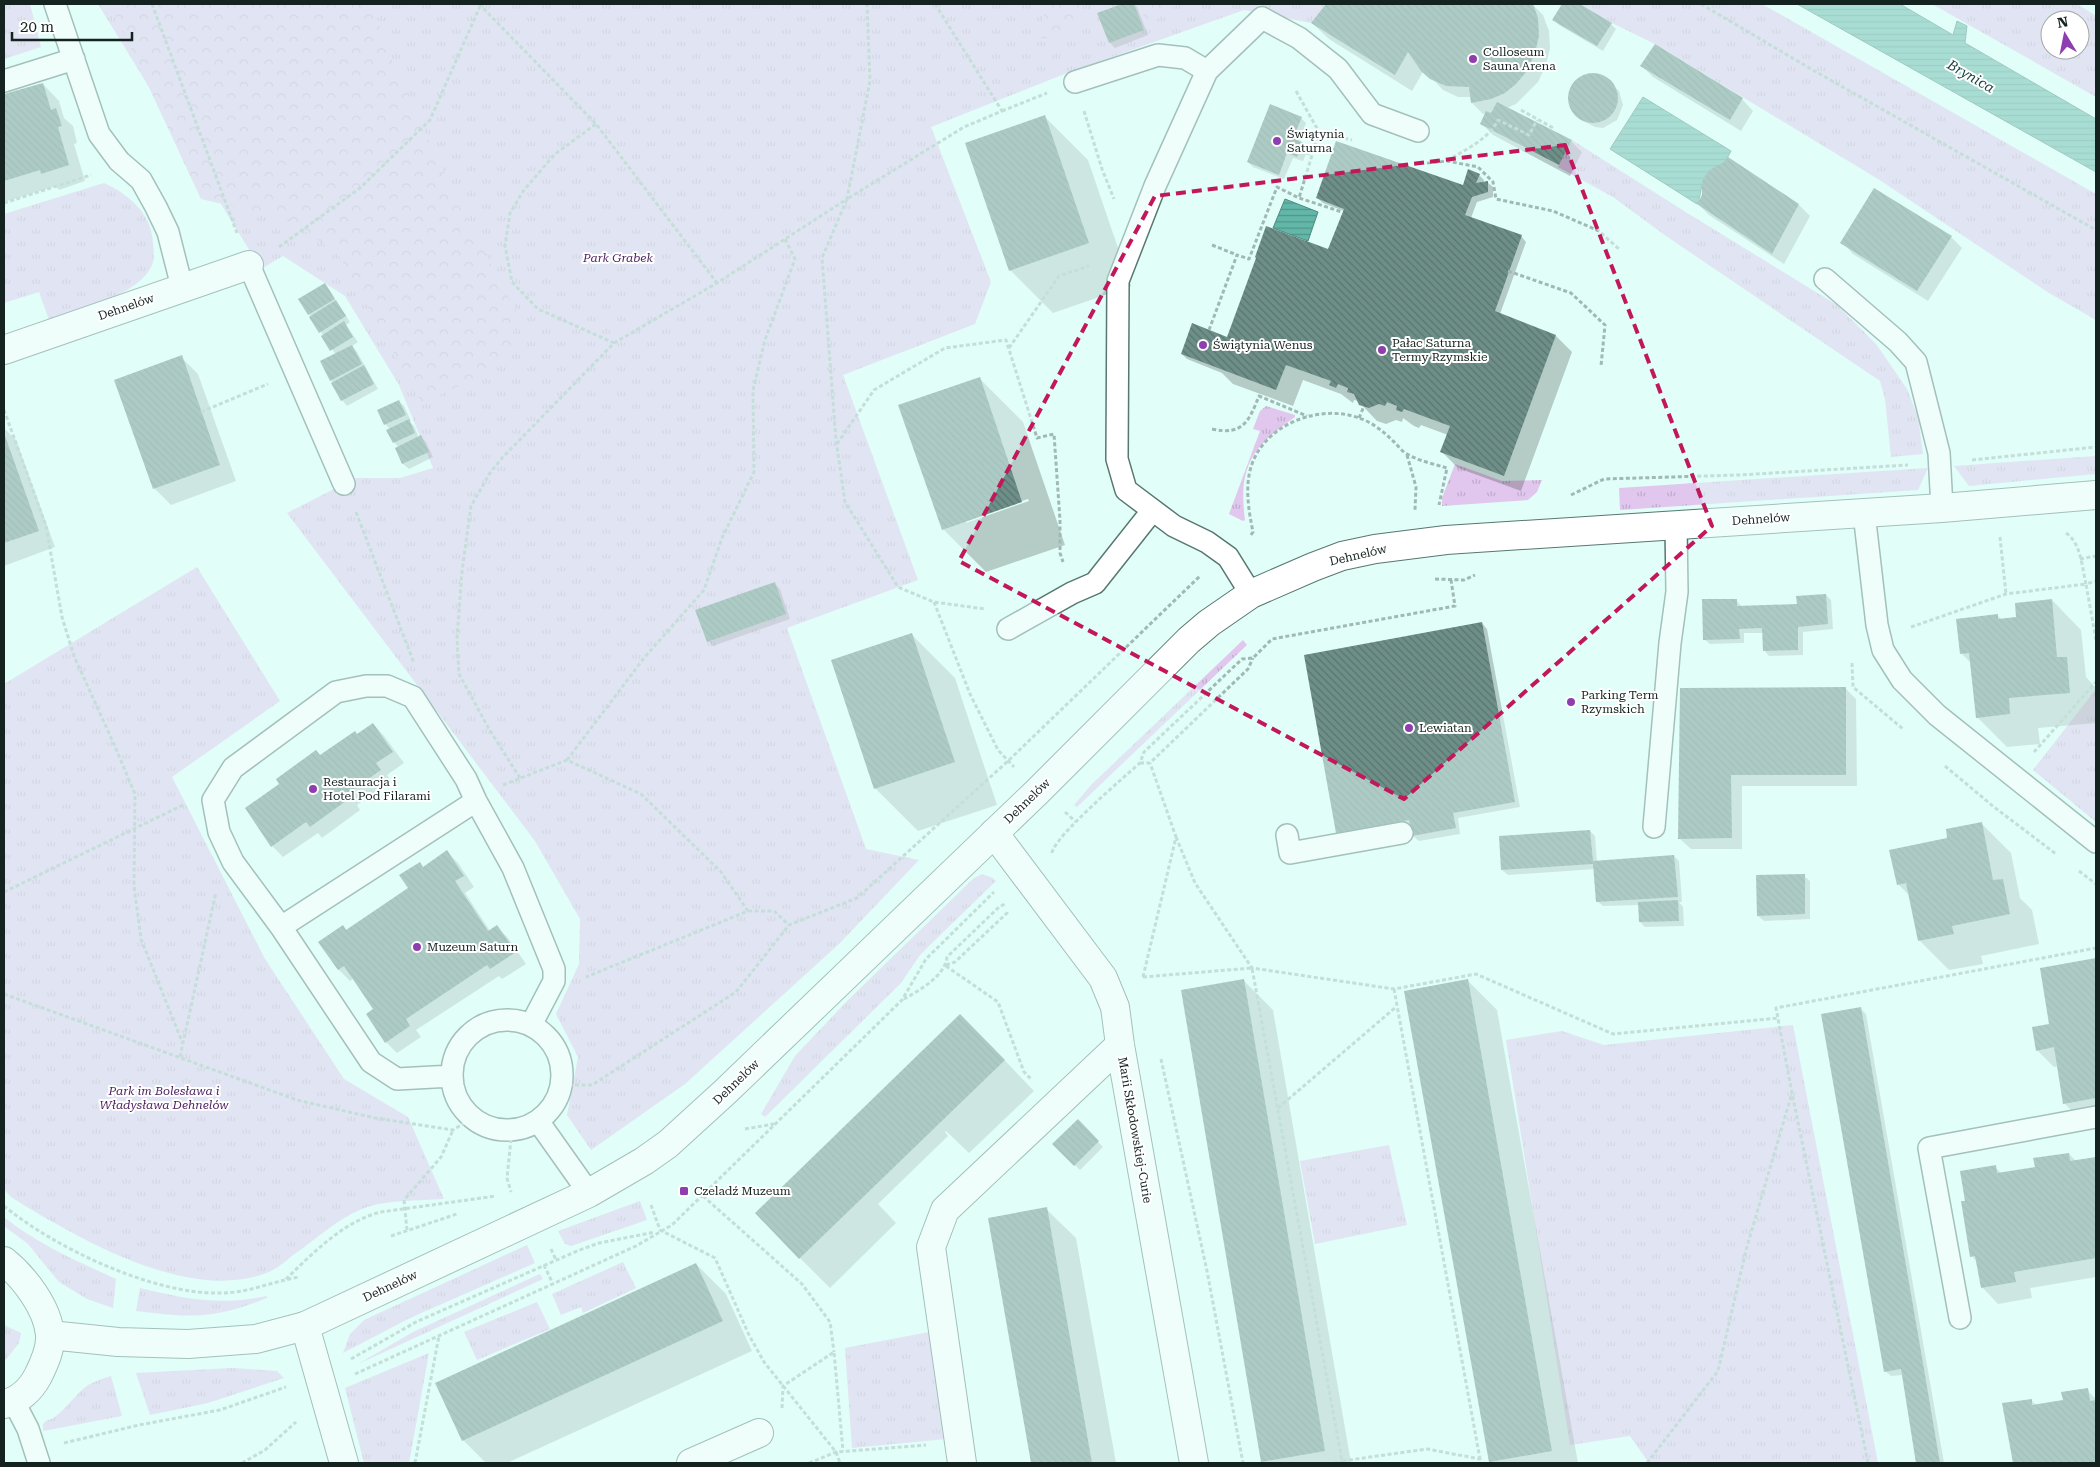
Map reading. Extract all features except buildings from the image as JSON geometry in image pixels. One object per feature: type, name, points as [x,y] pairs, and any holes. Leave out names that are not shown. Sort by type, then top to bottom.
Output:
[{"type":"street","name":"Dehnelów","points":[[4,350],[249,264]]},
{"type":"street","name":"Dehnelów","points":[[50,1335],[118,1342],[188,1344],[256,1339],[305,1326],[589,1193],[636,1165],[668,1144],[725,1092],[994,833],[1189,640],[1209,623],[1251,594],[1313,566],[1342,556],[1375,549],[1446,540],[1942,508],[2096,495]]},
{"type":"street","name":"Marii Skłodowskiej-Curie","points":[[994,833],[1103,978],[1115,1007],[1120,1045],[1194,1463]]},
{"type":"street","points":[[960,1453],[931,1247],[945,1210],[1120,1045]]},
{"type":"street","points":[[4,1261],[26,1284],[41,1305],[50,1335],[45,1364],[34,1384],[9,1403]]},
{"type":"street","points":[[305,1326],[322,1380],[344,1463]]},
{"type":"street","points":[[691,1463],[759,1433]]},
{"type":"lane","points":[[55,4],[99,134],[124,165],[141,180],[156,207],[168,232],[182,287]]},
{"type":"lane","points":[[1251,594],[1228,557],[1207,542],[1174,526],[1126,490],[1117,459],[1118,281],[1155,186],[1207,71],[1262,18],[1299,38],[1338,69],[1372,114],[1418,131]]},
{"type":"lane","points":[[1075,82],[1158,55],[1185,58],[1207,71]]},
{"type":"lane","points":[[4,80],[74,59]]},
{"type":"lane","points":[[249,264],[294,373],[344,484]]},
{"type":"lane","points":[[1825,279],[1898,342],[1916,362],[1939,453],[1942,508]]},
{"type":"lane","points":[[1008,629],[1029,619],[1072,593],[1096,583],[1152,511]]},
{"type":"lane","points":[[1864,513],[1873,605],[1880,638],[1883,650],[1902,680],[1936,715],[2096,842]]},
{"type":"lane","points":[[1654,826],[1670,643],[1678,592],[1676,525]]},
{"type":"lane","points":[[452,1076],[397,1079],[370,1062],[281,927],[233,862],[219,832],[213,800],[234,768],[336,692],[366,686],[387,686],[413,697],[466,779],[513,868],[554,969],[554,981],[532,1025]]},
{"type":"lane","points":[[281,927],[476,801]]},
{"type":"lane","points":[[1287,835],[1290,853],[1402,833]]},
{"type":"lane","points":[[510,1020],[532,1025],[546,1036],[557,1050],[562,1068],[562,1085],[553,1106],[538,1121],[512,1130],[491,1128],[472,1118],[457,1099],[452,1076],[456,1054],[468,1036],[488,1024],[510,1020]]},
{"type":"lane","points":[[1960,1318],[1929,1148],[2096,1117]]},
{"type":"lane","points":[[538,1121],[589,1193]]},
{"type":"lane","points":[[9,1403],[28,1429],[37,1456]]},
{"type":"path","points":[[152,4],[249,264],[289,241],[360,188],[430,120],[480,5],[596,124],[717,283]]},
{"type":"path","points":[[867,4],[870,81],[847,199],[822,258],[837,445],[845,502],[898,587],[934,602],[1020,614],[1029,619]]},
{"type":"path","points":[[935,4],[1002,111]]},
{"type":"path","points":[[1701,4],[1811,69],[2096,230]]},
{"type":"path","points":[[785,239],[795,259],[765,340],[754,390],[754,472],[722,538],[704,590],[644,658],[567,760],[520,778],[489,729],[459,674],[456,639],[462,571],[471,506],[490,473],[614,343],[717,283],[785,239],[847,199],[964,127],[1075,82],[1102,169],[1116,204]]},
{"type":"path","points":[[1296,91],[1319,132],[1299,198]]},
{"type":"path","points":[[1521,110],[1555,129]]},
{"type":"path","points":[[1447,161],[1483,139],[1492,131],[1498,120],[1528,135],[1537,120]]},
{"type":"path","points":[[596,124],[555,154],[524,190],[510,213],[505,246],[512,282],[538,309],[614,343]]},
{"type":"path","points":[[1300,150],[1312,155]]},
{"type":"path","points":[[4,203],[124,165]]},
{"type":"path","points":[[1478,167],[1493,182],[1496,198],[1553,211],[1599,231],[1620,250]]},
{"type":"path","points":[[1212,245],[1248,259],[1276,187],[1299,198],[1342,212]]},
{"type":"path","points":[[1209,330],[1237,255]]},
{"type":"path","points":[[1008,348],[1059,276],[1096,263]]},
{"type":"path","points":[[1508,271],[1571,293],[1604,325],[1601,366]]},
{"type":"path","points":[[837,445],[874,390],[946,348],[1006,340],[1037,438],[1054,434],[1060,520],[1060,553],[1072,593]]},
{"type":"path","points":[[202,412],[294,373]]},
{"type":"path","points":[[1212,429],[1224,432],[1237,429],[1248,421],[1259,396],[1307,416]]},
{"type":"path","points":[[1359,418],[1364,406]]},
{"type":"path","points":[[4,410],[46,526],[62,617],[74,656],[135,794],[134,886],[141,939],[183,1044]]},
{"type":"path","points":[[562,1085],[592,1086],[736,992],[789,925],[857,898],[1008,761],[1199,577],[1228,557],[1254,532],[1247,499],[1248,484],[1256,454],[1269,439],[1286,425],[1307,416],[1328,413],[1359,418],[1384,432],[1407,454],[1447,468],[1438,505],[1446,540]]},
{"type":"path","points":[[1566,497],[1604,480],[1740,475],[1939,463],[2096,447]]},
{"type":"path","points":[[1407,454],[1416,487],[1414,514]]},
{"type":"path","points":[[344,484],[419,676],[413,697]]},
{"type":"path","points":[[1999,533],[2006,594]]},
{"type":"path","points":[[2096,556],[2080,559],[2096,640]]},
{"type":"path","points":[[1140,763],[1150,764],[1248,669],[1253,658],[1272,639],[1455,606],[1451,581],[1427,578]]},
{"type":"path","points":[[1880,638],[2006,594],[2096,582]]},
{"type":"path","points":[[934,602],[970,694],[998,750]]},
{"type":"path","points":[[322,1380],[356,1357],[416,1322],[599,1243],[660,1230],[672,1225],[902,1000],[926,959],[1000,886],[1052,855],[1052,849],[1056,843],[1140,763],[1144,752],[1242,659],[1253,658]]},
{"type":"path","points":[[1988,803],[2096,682]]},
{"type":"path","points":[[567,760],[641,794],[721,872],[748,911]]},
{"type":"path","points":[[1150,764],[1176,837],[1195,883],[1252,968],[1342,1461]]},
{"type":"path","points":[[4,892],[179,806],[213,800]]},
{"type":"path","points":[[1066,806],[1062,810],[1076,822]]},
{"type":"path","points":[[1176,837],[1143,978],[1252,968],[1394,989],[1476,974],[1613,1034],[1778,1018]]},
{"type":"path","points":[[180,1057],[219,878],[233,862]]},
{"type":"path","points":[[946,966],[947,957],[999,907],[1009,902],[1023,873]]},
{"type":"path","points":[[554,981],[593,975],[748,911],[774,911],[789,925]]},
{"type":"path","points":[[902,1000],[921,990],[946,966],[956,962],[1007,913]]},
{"type":"path","points":[[1868,1463],[1776,1008],[2096,948]]},
{"type":"path","points":[[1334,1463],[1427,1449],[1480,1461],[1394,989]]},
{"type":"path","points":[[4,994],[297,1100],[375,1118],[453,1130]]},
{"type":"path","points":[[1278,1108],[1397,1007]]},
{"type":"path","points":[[1159,1053],[1207,1272],[1243,1463]]},
{"type":"path","points":[[1647,1463],[1718,1371],[1746,1250],[1792,1093]]},
{"type":"path","points":[[407,1230],[404,1200],[441,1157],[453,1130],[472,1118]]},
{"type":"path","points":[[745,1129],[775,1124]]},
{"type":"path","points":[[509,1198],[512,1191],[506,1178],[512,1130]]},
{"type":"path","points":[[506,1193],[512,1191]]},
{"type":"path","points":[[286,1279],[352,1222],[371,1214],[501,1195]]},
{"type":"path","points":[[703,1196],[802,1284],[830,1322],[843,1451]]},
{"type":"path","points":[[650,1205],[660,1230],[715,1258],[749,1335],[764,1362],[836,1452],[840,1463]]},
{"type":"path","points":[[4,1206],[60,1242],[94,1260],[130,1275],[185,1290],[208,1293],[236,1292],[252,1290],[286,1279],[300,1278]]},
{"type":"path","points":[[391,1236],[458,1214]]},
{"type":"path","points":[[37,1456],[86,1439],[139,1425],[220,1410],[290,1386],[322,1380],[440,1335],[636,1246],[660,1230]]},
{"type":"path","points":[[544,1266],[552,1284]]},
{"type":"path","points":[[415,1463],[440,1335]]},
{"type":"path","points":[[783,1386],[834,1352]]},
{"type":"path","points":[[781,1415],[783,1386]]},
{"type":"path","points":[[242,1463],[265,1450],[298,1421]]},
{"type":"path","points":[[809,1463],[843,1451],[960,1453]]},
{"type":"highlighted area","points":[[1565,145],[1712,526],[1404,799],[959,561],[1155,196]]},
{"type":"green space","points":[[4,4],[30,4],[41,47],[4,59]]},
{"type":"green space","name":"Park Grabek","points":[[98,4],[1326,4],[1311,23],[1244,10],[1067,73],[931,127],[991,282],[975,324],[843,375],[918,580],[787,628],[866,849],[919,860],[840,943],[685,1084],[591,1150],[567,1115],[578,1057],[556,1014],[579,964],[580,919],[535,841],[287,513],[356,478],[400,478],[433,468],[399,385],[345,296],[283,256],[261,269]]},
{"type":"green space","points":[[110,4],[372,4],[395,69],[459,204],[516,311],[509,361],[422,404],[338,254],[288,219],[201,199]]},
{"type":"green space","points":[[1045,4],[1084,4],[1070,35],[1041,39]]},
{"type":"green space","points":[[1138,4],[1177,4],[1148,26]]},
{"type":"green space","points":[[1580,4],[1762,4],[2096,194],[2096,320],[2049,293],[1878,179],[1655,44],[1612,23]]},
{"type":"green space","points":[[1932,4],[2077,4],[2086,10],[2040,10],[2040,60],[2090,60],[2090,12],[2096,16],[2096,97]]},
{"type":"green space","points":[[1572,140],[1837,305],[1876,344],[1907,389],[1918,417],[1923,454],[1891,457],[1885,399],[1880,381],[1666,236],[1613,197],[1558,167]]},
{"type":"green space","points":[[104,183],[135,203],[150,226],[154,252],[153,262],[147,273],[124,292],[108,300],[49,320],[39,292],[4,303],[4,214]]},
{"type":"green space","points":[[1266,406],[1295,415],[1295,417],[1268,438],[1251,460],[1246,472],[1244,485],[1245,520],[1243,521],[1229,514],[1260,431],[1253,429],[1260,411]]},
{"type":"green space","points":[[2096,456],[2096,474],[1969,486],[1954,466]]},
{"type":"green space","points":[[1455,464],[1502,481],[1542,480],[1537,492],[1528,500],[1442,506],[1442,498]]},
{"type":"green space","points":[[1928,468],[1918,490],[1620,510],[1619,488]]},
{"type":"green space","name":"Park im Bolesława i Władysława Dehnelów","points":[[197,567],[280,701],[172,777],[265,959],[344,1079],[408,1117],[444,1199],[392,1202],[362,1209],[335,1224],[271,1271],[240,1280],[206,1280],[171,1274],[136,1262],[101,1248],[68,1231],[11,1197],[4,1189],[4,684]]},
{"type":"green space","points":[[1243,640],[1247,645],[1077,807],[1074,805],[1091,785]]},
{"type":"green space","points":[[2096,689],[2096,822],[2033,770]]},
{"type":"green space","points":[[982,874],[996,881],[920,955],[901,983],[765,1117],[761,1114],[795,1056],[848,1000],[974,878]]},
{"type":"green space","points":[[1793,1025],[1878,1463],[1649,1463],[1630,1436],[1570,1445],[1506,1040],[1562,1031],[1604,1045]]},
{"type":"green space","points":[[1389,1145],[1407,1225],[1315,1244],[1300,1161]]},
{"type":"green space","points":[[640,1201],[647,1220],[571,1246],[565,1244],[558,1231]]},
{"type":"green space","points":[[4,1217],[44,1244],[116,1279],[113,1308],[87,1299],[59,1282],[28,1244],[4,1226]]},
{"type":"green space","points":[[527,1245],[535,1263],[410,1318],[343,1353],[350,1334],[364,1320]]},
{"type":"green space","points":[[623,1262],[636,1288],[583,1313],[581,1307],[561,1315],[552,1294]]},
{"type":"green space","points":[[540,1274],[543,1279],[358,1364],[413,1332]]},
{"type":"green space","points":[[140,1288],[203,1300],[233,1301],[267,1296],[267,1298],[217,1313],[188,1316],[172,1315],[136,1311]]},
{"type":"green space","points":[[537,1302],[550,1329],[477,1360],[464,1332]]},
{"type":"green space","points":[[4,1325],[21,1333],[19,1343],[4,1362]]},
{"type":"green space","points":[[929,1332],[946,1439],[852,1448],[845,1348]]},
{"type":"green space","points":[[429,1353],[409,1463],[364,1463],[345,1388]]},
{"type":"green space","points":[[232,1368],[277,1371],[284,1378],[208,1403],[150,1415],[136,1373]]},
{"type":"green space","points":[[111,1376],[122,1416],[43,1431],[43,1424],[61,1412],[85,1388]]},
{"type":"water","name":"Brynica","points":[[1797,4],[1900,4],[1953,35],[1957,21],[1967,26],[1965,43],[2096,119],[2096,172]]},
{"type":"water","points":[[1589,75],[1597,75],[1609,81],[1615,97],[1609,113],[1597,119],[1589,119],[1577,113],[1571,101],[1571,93],[1577,81]]},
{"type":"water","points":[[1643,97],[1731,151],[1722,164],[1713,168],[1706,175],[1697,204],[1610,149]]},
{"type":"water","points":[[1285,199],[1318,212],[1308,241],[1273,228]]},
{"type":"place","name":"Colloseum Sauna Arena","points":[[1473,59]]},
{"type":"place","name":"Świątynia Saturna","points":[[1277,141]]},
{"type":"place","name":"Świątynia Wenus","points":[[1203,345]]},
{"type":"place","name":"Pałac Saturna Termy Rzymskie","points":[[1382,350]]},
{"type":"place","name":"Parking Term Rzymskich","points":[[1571,702]]},
{"type":"place","name":"Lewiatan","points":[[1409,728]]},
{"type":"place","name":"Restauracja i Hotel Pod Filarami","points":[[313,789]]},
{"type":"place","name":"Muzeum Saturn","points":[[417,947]]},
{"type":"place","name":"Czeladź Muzeum","points":[[684,1191]]}]
